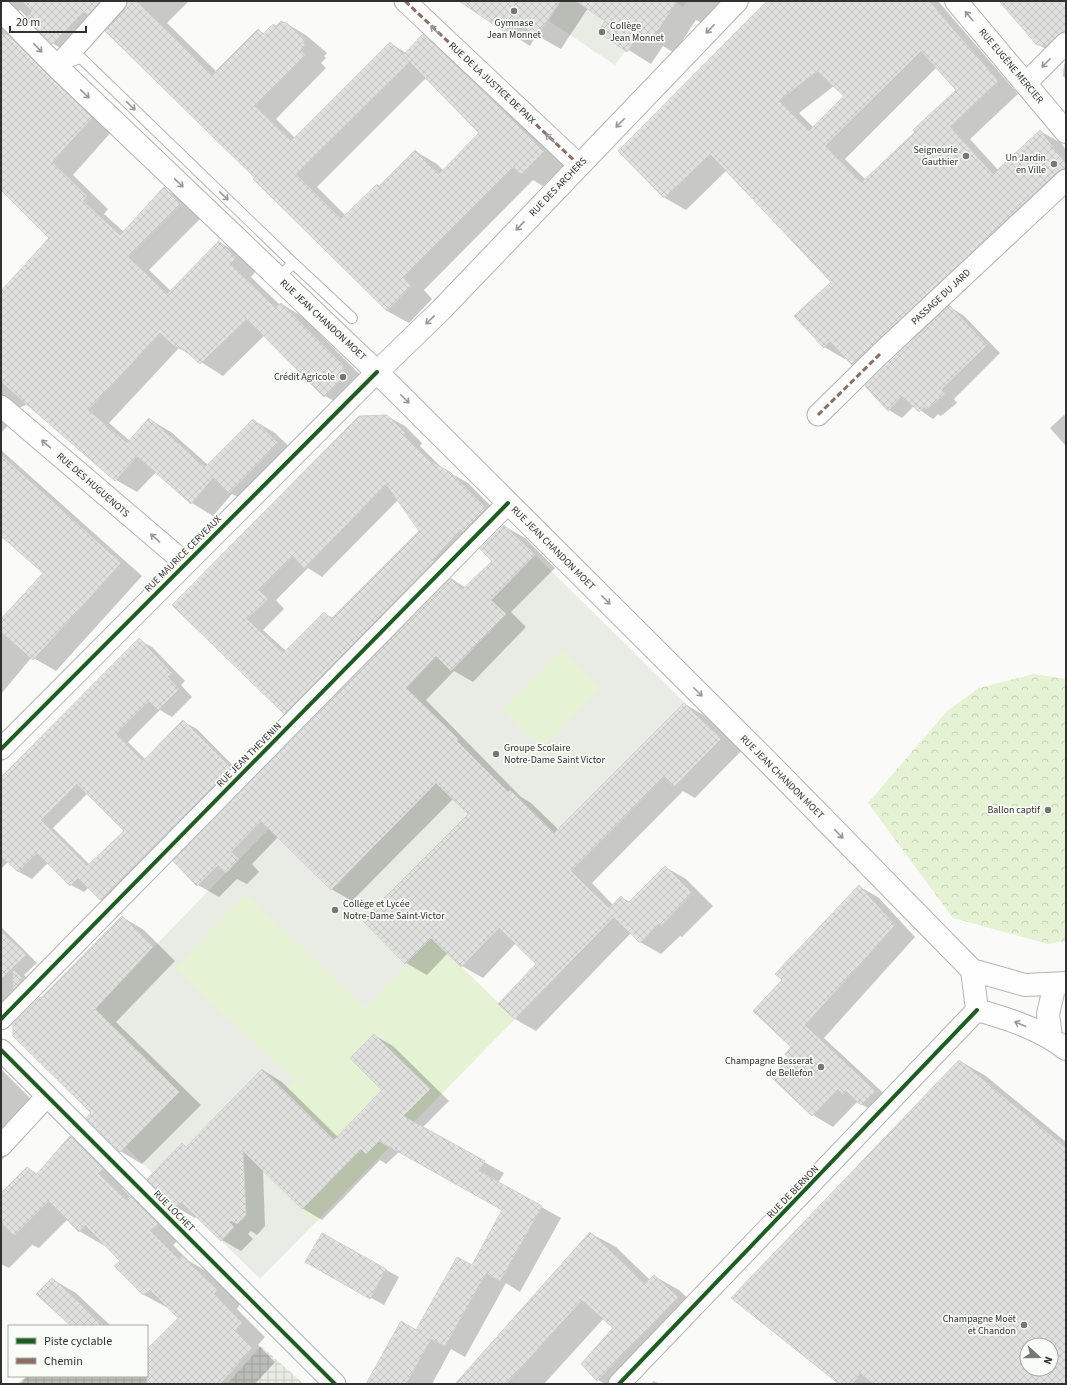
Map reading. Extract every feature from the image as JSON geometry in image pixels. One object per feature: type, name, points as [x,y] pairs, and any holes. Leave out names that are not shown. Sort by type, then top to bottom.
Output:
[{"type":"main road","name":"RUE DES ARCHERS","points":[[378,372],[441,310],[737,1]]},
{"type":"main road","name":"RUE EUGÈNE MERCIER","points":[[956,1],[1066,132]]},
{"type":"main road","name":"RUE JEAN CHANDON MOET","points":[[1,10],[57,67],[286,271],[378,372],[767,761],[972,970]]},
{"type":"main road","points":[[972,970],[1025,985],[1061,983],[1048,1014],[1058,1043],[1009,1019],[978,1010],[972,970]]},
{"type":"street","points":[[57,67],[116,1]]},
{"type":"street","name":"RUE DE LA JUSTICE DE PAIX","points":[[405,1],[579,165]]},
{"type":"street","points":[[1026,83],[1066,43]]},
{"type":"street","name":"PASSAGE DU JARD","points":[[818,415],[1066,180]]},
{"type":"street","name":"RUE MAURICE CERVEAUX","points":[[1,749],[185,563],[378,372]]},
{"type":"street","name":"RUE DES HUGUENOTS","points":[[1,406],[185,563]]},
{"type":"street","name":"RUE JEAN THEVENIN","points":[[1,1019],[508,503]]},
{"type":"street","name":"RUE DE BERNON","points":[[619,1384],[978,1010]]},
{"type":"street","name":"RUE LOCHET","points":[[1,1050],[335,1384]]},
{"type":"street","points":[[1,1146],[47,1096]]},
{"type":"lane","points":[[286,271],[352,318]]},
{"type":"shaded area","name":"Collège Jean Monnet","points":[[561,1],[674,1],[641,28],[615,65],[549,21]]},
{"type":"shaded area","name":"Collège Jean Monnet","points":[[674,1],[687,1],[683,7]]},
{"type":"shaded area","name":"Collège et Lycée Notre-Dame Saint-Victor","points":[[535,555],[698,716],[673,742],[443,949],[515,1019],[260,1279],[13,1036],[13,1028],[80,959],[113,989]]},
{"type":"shaded area","points":[[261,1346],[304,1384],[227,1384]]},
{"type":"shaded area","points":[[148,1376],[202,1384],[18,1384],[24,1377]]},
{"type":"green space","points":[[562,649],[601,688],[543,748],[503,709]]},
{"type":"green space","points":[[1034,674],[1066,679],[1066,941],[1048,944],[953,918],[868,803],[947,711],[979,688]]},
{"type":"green space","points":[[519,847],[443,949],[515,1019],[315,1223],[302,1209],[352,1158],[285,1092],[295,1081],[175,968],[246,893],[365,1008]],"holes":[[[374,1034],[430,1089],[366,1154],[343,1130],[382,1090],[351,1058]]]},
{"type":"building","points":[[22,1],[100,1],[88,15],[84,11],[52,44],[26,18],[32,11]]},
{"type":"building","points":[[128,1],[136,1],[212,75],[258,29],[263,34],[273,24],[276,26],[281,21],[284,23],[285,22],[306,40],[303,43],[305,45],[300,50],[305,55],[255,106],[291,141],[390,42],[403,55],[423,34],[544,151],[521,174],[513,167],[403,277],[411,286],[387,311],[253,179],[255,178],[105,31],[125,9]],"holes":[[[403,55],[479,133],[439,174],[415,150],[379,186],[377,184],[341,219],[296,174],[409,62]]]},
{"type":"building","name":"Gymnase Jean Monnet","points":[[459,1],[560,1],[537,36],[514,20],[506,33]]},
{"type":"building","points":[[576,1],[677,1],[651,41],[639,34],[627,52],[598,32],[605,21]]},
{"type":"building","points":[[767,1],[929,1],[998,81],[950,127],[993,174],[1040,130],[1066,164],[1066,167],[1058,171],[852,365],[830,341],[824,348],[794,316],[831,282],[710,154],[664,198],[618,151]],"holes":[[[921,51],[956,90],[913,130],[915,132],[861,183],[825,146]],[[817,71],[844,96],[809,131],[779,101]]]},
{"type":"building","points":[[999,1],[1066,1],[1066,31],[1058,35],[1046,46],[1037,45]]},
{"type":"building","points":[[1,34],[8,35],[92,118],[52,162],[87,196],[83,201],[120,235],[164,187],[181,204],[128,257],[167,294],[219,241],[236,258],[230,264],[275,308],[281,303],[343,365],[343,377],[324,397],[247,319],[200,364],[186,351],[174,346],[160,333],[88,410],[127,443],[149,418],[205,467],[253,419],[278,443],[229,493],[213,478],[191,504],[137,456],[115,481],[1,382],[1,291],[49,238],[1,190]]},
{"type":"building","points":[[949,305],[987,345],[941,390],[945,394],[927,409],[924,407],[919,412],[902,396],[888,411],[865,386]]},
{"type":"building","points":[[387,415],[405,433],[403,435],[428,460],[450,472],[486,508],[462,532],[460,530],[433,559],[434,561],[284,714],[172,605],[359,416]],"holes":[[[386,484],[419,531],[331,619],[324,612],[283,653],[247,619],[268,599],[259,590],[293,556],[304,568]]]},
{"type":"building","points":[[1,455],[121,563],[33,660],[1,632],[1,619],[43,573],[1,536]]},
{"type":"building","points":[[504,525],[535,555],[491,600],[506,614],[451,671],[436,656],[406,688],[458,739],[457,741],[508,792],[510,790],[554,833],[684,703],[721,739],[674,787],[664,777],[571,871],[609,908],[621,896],[628,903],[665,866],[692,893],[661,926],[658,924],[640,943],[614,917],[515,1019],[498,1004],[536,964],[499,928],[461,967],[431,938],[405,964],[362,920],[468,814],[436,783],[331,890],[261,821],[231,852],[239,859],[226,873],[218,865],[197,886],[173,861],[451,578],[463,589],[492,561],[480,549]]},
{"type":"building","points":[[139,638],[172,673],[168,677],[179,689],[158,710],[149,701],[116,734],[143,761],[183,720],[231,768],[100,900],[78,878],[70,886],[37,853],[18,872],[1,856],[1,777]],"holes":[[[77,784],[124,831],[87,866],[41,820]]]},
{"type":"building","points":[[859,885],[895,925],[805,1025],[875,1091],[861,1105],[846,1091],[843,1095],[838,1089],[812,1116],[771,1077],[788,1058],[785,1054],[791,1047],[753,1011],[782,980],[775,974]]},
{"type":"building","points":[[122,916],[153,947],[95,1009],[179,1092],[120,1152],[86,1118],[91,1113],[13,1036],[13,1024],[40,997],[41,998]]},
{"type":"building","points":[[1,931],[26,955],[1,979]]},
{"type":"building","points":[[13,969],[23,979],[13,990]]},
{"type":"building","points":[[374,1034],[430,1089],[403,1116],[485,1161],[479,1171],[542,1206],[500,1281],[486,1273],[445,1346],[431,1339],[406,1384],[366,1384],[401,1321],[416,1330],[457,1257],[472,1265],[502,1210],[379,1141],[366,1154],[361,1149],[302,1209],[243,1151],[246,1215],[237,1224],[231,1221],[229,1222],[234,1227],[221,1241],[181,1202],[175,1207],[147,1179],[182,1143],[186,1147],[262,1069],[334,1140],[382,1090],[350,1058]]},
{"type":"building","points":[[959,1060],[1066,1148],[1066,1384],[874,1384],[860,1373],[853,1384],[839,1384],[731,1298]]},
{"type":"building","points":[[70,1136],[103,1169],[98,1173],[126,1200],[130,1196],[158,1224],[150,1231],[179,1260],[182,1256],[217,1290],[214,1294],[242,1323],[235,1331],[252,1348],[220,1384],[147,1384],[148,1348],[178,1318],[150,1290],[143,1295],[114,1266],[120,1261],[85,1225],[79,1232],[49,1201],[14,1236],[1,1222],[1,1193],[27,1167],[36,1175]]},
{"type":"building","points":[[590,1232],[645,1284],[654,1275],[678,1297],[597,1381],[581,1364],[613,1328],[582,1300],[506,1384],[455,1384]]},
{"type":"building","points":[[322,1233],[386,1269],[370,1299],[305,1262]]},
{"type":"building","points":[[52,1278],[103,1325],[70,1325],[36,1294]]},
{"type":"marked path","points":[[405,1],[579,165]]},
{"type":"marked path","points":[[818,415],[881,353]]},
{"type":"cycle path","points":[[1,749],[377,372]]},
{"type":"cycle path","points":[[1,1019],[508,503]]},
{"type":"cycle path","points":[[619,1384],[977,1010]]},
{"type":"cycle path","points":[[1,1050],[335,1384]]},
{"type":"place","name":"Gymnase Jean Monnet","points":[[514,11]]},
{"type":"place","name":"Collège Jean Monnet","points":[[602,32]]},
{"type":"place","name":"Seigneurie Gauthier","points":[[966,156]]},
{"type":"place","name":"Un Jardin en Ville","points":[[1054,164]]},
{"type":"place","name":"Crédit Agricole","points":[[343,377]]},
{"type":"place","name":"Groupe Scolaire Notre-Dame Saint Victor","points":[[496,754]]},
{"type":"place","name":"Ballon captif","points":[[1048,810]]},
{"type":"place","name":"Collège et Lycée Notre-Dame Saint-Victor","points":[[335,910]]},
{"type":"place","name":"Champagne Besserat de Bellefon","points":[[821,1067]]},
{"type":"place","name":"Champagne Moët et Chandon","points":[[1024,1325]]}]
